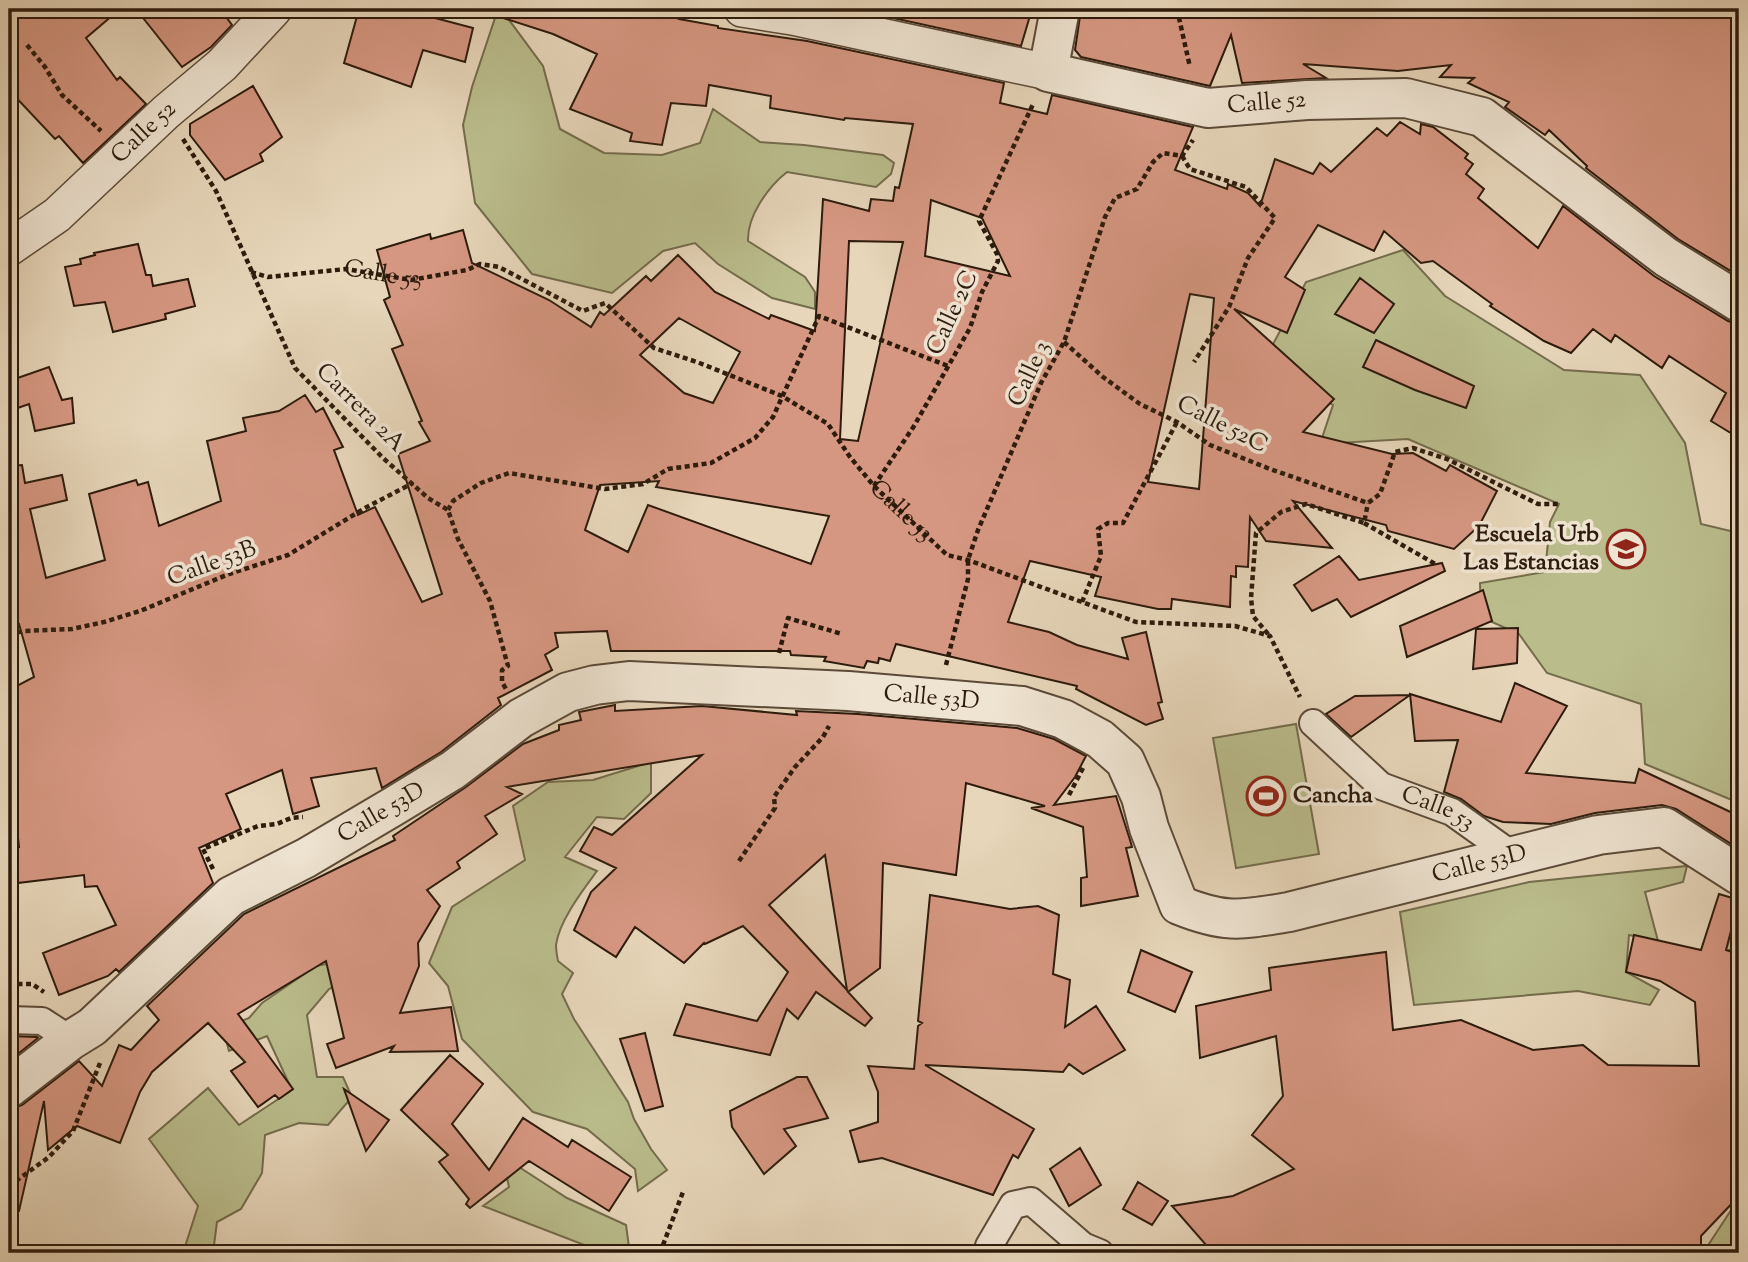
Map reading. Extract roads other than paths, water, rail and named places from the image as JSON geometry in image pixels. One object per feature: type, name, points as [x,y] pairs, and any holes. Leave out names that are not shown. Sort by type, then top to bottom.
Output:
[{"type":"street","name":"Calle 52","points":[[9,248],[57,215],[166,112],[222,65],[274,9]]},
{"type":"street","name":"Calle 52","points":[[742,9],[792,17],[1203,107],[1307,100],[1406,98],[1482,117],[1666,257],[1739,302]]},
{"type":"street","points":[[1048,72],[1060,9]]},
{"type":"street","name":"Calle 53D","points":[[9,1088],[82,1033],[230,896],[306,858],[453,770],[521,718],[568,692],[595,685],[629,681],[848,691],[1022,706],[1063,719],[1100,739],[1125,761],[1141,797],[1149,828],[1179,905],[1207,916],[1237,920],[1289,912],[1598,835],[1664,827],[1739,875]]},
{"type":"street","name":"Calle 53","points":[[1313,723],[1381,786],[1452,812],[1515,857]]},
{"type":"street","points":[[9,1020],[42,1021],[82,1033]]},
{"type":"street","points":[[987,1253],[1013,1205],[1031,1201],[1083,1246],[1100,1253]]},
{"type":"place","name":"Escuela Urb Las Estancias","points":[[1626,549]]},
{"type":"place","name":"Cancha","points":[[1266,796]]}]
